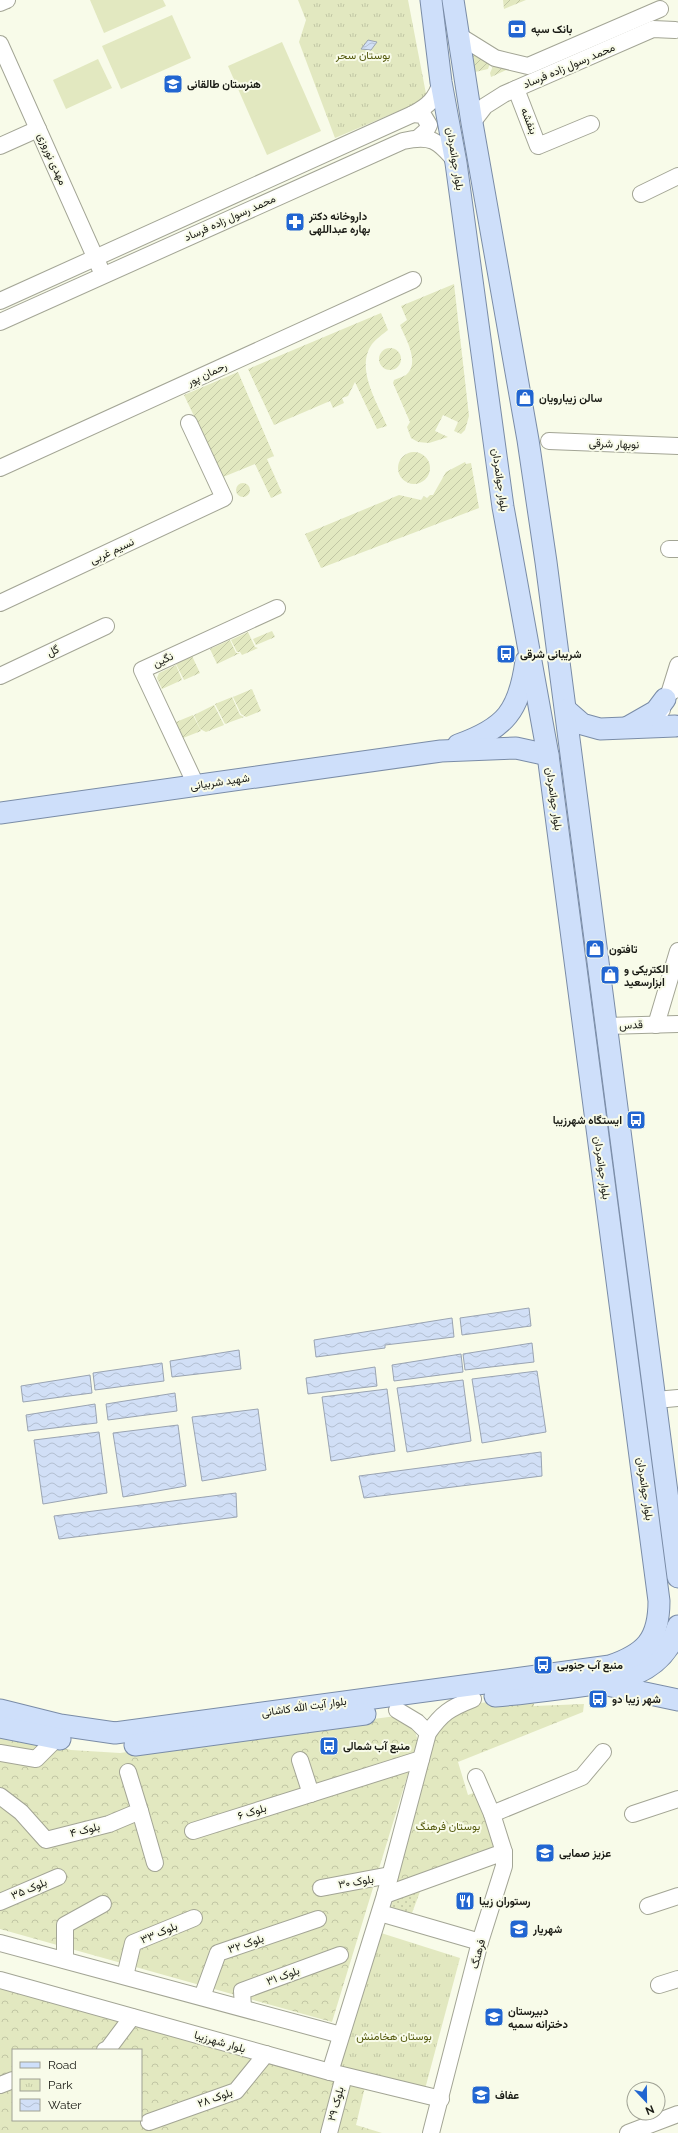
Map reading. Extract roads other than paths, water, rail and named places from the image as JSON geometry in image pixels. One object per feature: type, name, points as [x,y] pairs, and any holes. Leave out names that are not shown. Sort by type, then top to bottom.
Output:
[{"type":"main road","name":"بلوار جوانمردان","points":[[431,0],[441,82],[456,163],[503,507],[548,755],[659,1601],[659,1620],[653,1636],[641,1651],[605,1675]]},
{"type":"main road","name":"بلوار جوانمردان","points":[[453,0],[472,123],[528,440],[546,562],[605,1026],[656,1400],[672,1492],[678,1577]]},
{"type":"main road","points":[[503,507],[517,522],[528,519],[536,498]]},
{"type":"main road","points":[[514,566],[522,545],[531,544],[546,562]]},
{"type":"main road","name":"شهید شربیانی","points":[[441,751],[484,736],[502,722],[515,705],[523,682],[528,646]]},
{"type":"main road","points":[[626,728],[656,711],[670,694]]},
{"type":"main road","points":[[566,710],[582,724],[600,729],[676,727]]},
{"type":"main road","points":[[570,758],[582,740],[600,729]]},
{"type":"main road","name":"شهید شربیانی","points":[[0,813],[441,751],[516,748],[548,755]]},
{"type":"main road","points":[[605,1675],[629,1678],[648,1668],[665,1653],[678,1626]]},
{"type":"main road","points":[[605,1675],[678,1700]]},
{"type":"main road","name":"بلوار آیت الله کاشانی","points":[[0,1727],[114,1747],[473,1699],[605,1675]]},
{"type":"main road","name":"بلوار آیت الله کاشانی","points":[[0,1710],[60,1725],[115,1733],[605,1675]]},
{"type":"street","points":[[0,3],[7,0]]},
{"type":"street","points":[[657,5],[677,32]]},
{"type":"street","name":"محمد رسول زاده فرساد","points":[[458,35],[494,58],[528,66],[657,5]]},
{"type":"street","name":"محمد رسول زاده فرساد","points":[[472,123],[485,106],[496,98],[516,89],[653,29],[677,32]]},
{"type":"street","name":"مهدی نوروزی","points":[[0,44],[103,275]]},
{"type":"street","name":"محمد رسول زاده فرساد","points":[[0,301],[413,114],[434,100],[441,82]]},
{"type":"street","name":"بنفشه","points":[[516,89],[538,146],[591,124]]},
{"type":"street","points":[[413,114],[423,115],[429,125],[426,131],[418,138]]},
{"type":"street","points":[[0,146],[38,129]]},
{"type":"street","name":"محمد رسول زاده فرساد","points":[[0,322],[403,141],[418,138],[434,140],[446,150],[456,163]]},
{"type":"street","points":[[641,194],[678,176]]},
{"type":"street","points":[[274,178],[282,195]]},
{"type":"street","name":"رحمان پور","points":[[0,468],[413,280]]},
{"type":"street","name":"نسیم غربی","points":[[0,603],[224,498],[189,423]]},
{"type":"street","name":"نوبهار شرقی","points":[[549,441],[678,446]]},
{"type":"street","name":"نگین","points":[[196,785],[142,670],[277,608]]},
{"type":"street","name":"گل","points":[[0,676],[106,626]]},
{"type":"street","points":[[676,727],[665,718],[662,712],[670,694],[678,665]]},
{"type":"street","name":"قدس","points":[[656,1024],[678,951]]},
{"type":"street","name":"قدس","points":[[605,1026],[678,1024]]},
{"type":"street","points":[[656,1400],[678,1398]]},
{"type":"street","points":[[337,2074],[341,2035],[380,1913],[428,1733],[446,1711],[452,1707],[473,1699]]},
{"type":"street","points":[[397,1710],[417,1722],[428,1733]]},
{"type":"street","points":[[0,1753],[36,1759],[57,1738]]},
{"type":"street","points":[[492,1814],[582,1777],[603,1752]]},
{"type":"street","name":"بلوک ۶","points":[[192,1831],[421,1759]]},
{"type":"street","points":[[300,1760],[311,1794]]},
{"type":"street","points":[[128,1772],[155,1864]]},
{"type":"street","name":"فرهنگ","points":[[431,2133],[441,2099],[480,1942],[504,1866],[504,1852],[492,1814],[476,1777]]},
{"type":"street","name":"بلوک ۴","points":[[0,1796],[21,1812],[46,1840],[109,1824],[140,1811]]},
{"type":"street","points":[[633,1814],[678,1799]]},
{"type":"street","points":[[385,1895],[504,1852]]},
{"type":"street","name":"بلوک ۳۰","points":[[321,1888],[390,1875]]},
{"type":"street","name":"بلوک ۳۵","points":[[0,1902],[58,1877]]},
{"type":"street","points":[[648,1906],[678,1896]]},
{"type":"street","points":[[65,1960],[65,1925],[102,1904]]},
{"type":"street","points":[[380,1913],[480,1942]]},
{"type":"street","name":"بلوک ۳۳","points":[[125,1976],[133,1943],[194,1918]]},
{"type":"street","name":"بلوک ۳۲","points":[[202,1997],[218,1953],[318,1919]]},
{"type":"street","points":[[0,1943],[341,2035]]},
{"type":"street","name":"بلوک ۳۱","points":[[243,2008],[242,1991],[340,1955]]},
{"type":"street","points":[[659,1984],[678,1979]]},
{"type":"street","name":"بلوار شهرزیبا","points":[[0,1980],[299,2064],[441,2099]]},
{"type":"street","points":[[108,2049],[132,2017]]},
{"type":"street","points":[[299,2064],[318,2058],[325,2054],[328,2047],[326,2039],[310,2026]]},
{"type":"street","name":"بلوک ۲۸","points":[[149,2122],[236,2091],[266,2054]]},
{"type":"street","name":"بلوک ۲۹","points":[[329,2133],[337,2074]]},
{"type":"street","points":[[0,2085],[12,2080]]},
{"type":"street","points":[[628,2133],[678,2114]]},
{"type":"water","points":[[368,40],[377,42],[371,50],[361,49]]},
{"type":"water","points":[[529,1308],[531,1326],[462,1335],[460,1318]]},
{"type":"water","points":[[452,1318],[454,1337],[385,1345],[385,1348],[316,1357],[314,1340]]},
{"type":"water","points":[[532,1343],[534,1362],[465,1370],[463,1354]]},
{"type":"water","points":[[239,1350],[241,1369],[172,1377],[170,1361]]},
{"type":"water","points":[[461,1354],[463,1372],[394,1381],[392,1365]]},
{"type":"water","points":[[162,1363],[164,1381],[95,1390],[93,1373]]},
{"type":"water","points":[[375,1367],[377,1386],[308,1394],[306,1378]]},
{"type":"water","points":[[537,1371],[546,1432],[482,1443],[472,1379]]},
{"type":"water","points":[[90,1375],[92,1393],[23,1402],[21,1386]]},
{"type":"water","points":[[463,1380],[471,1441],[407,1452],[397,1388]]},
{"type":"water","points":[[387,1389],[395,1451],[331,1461],[322,1397]]},
{"type":"water","points":[[175,1393],[177,1411],[108,1420],[106,1404]]},
{"type":"water","points":[[95,1404],[97,1423],[28,1431],[26,1415]]},
{"type":"water","points":[[258,1409],[266,1470],[202,1481],[192,1417]]},
{"type":"water","points":[[178,1425],[186,1486],[123,1497],[113,1433]]},
{"type":"water","points":[[99,1432],[107,1493],[43,1504],[34,1440]]},
{"type":"water","points":[[541,1452],[542,1476],[364,1498],[359,1476]]},
{"type":"water","points":[[236,1493],[237,1517],[59,1539],[54,1516]]},
{"type":"place","name":"بانک سپه","points":[[517,29]]},
{"type":"place","name":"هنرستان طالقانی","points":[[173,84]]},
{"type":"place","name":"داروخانه دکتر بهاره عبداللهی","points":[[295,222]]},
{"type":"place","name":"سالن زیبارویان","points":[[525,398]]},
{"type":"place","name":"شریبانی شرقی","points":[[506,654]]},
{"type":"place","name":"تافتون","points":[[595,949]]},
{"type":"place","name":"الکتریکی و ابزارسعید","points":[[610,975]]},
{"type":"place","name":"ایستگاه شهرزیبا","points":[[636,1120]]},
{"type":"place","name":"منبع آب جنوبی","points":[[543,1665]]},
{"type":"place","name":"شهر زیبا دو","points":[[598,1699]]},
{"type":"place","name":"منبع آب شمالی","points":[[329,1746]]},
{"type":"place","name":"عزیز صمایی","points":[[545,1853]]},
{"type":"place","name":"رستوران زیبا","points":[[465,1901]]},
{"type":"place","name":"شهریار","points":[[519,1929]]},
{"type":"place","name":"دبیرستان دخترانه سمیه","points":[[494,2017]]},
{"type":"place","name":"عفاف","points":[[481,2095]]},
{"type":"park label","name":"بوستان سحر","points":[[363,55]]},
{"type":"park label","name":"بوستان فرهنگ","points":[[448,1826]]},
{"type":"park label","name":"بوستان هخامنش","points":[[394,2036]]}]
